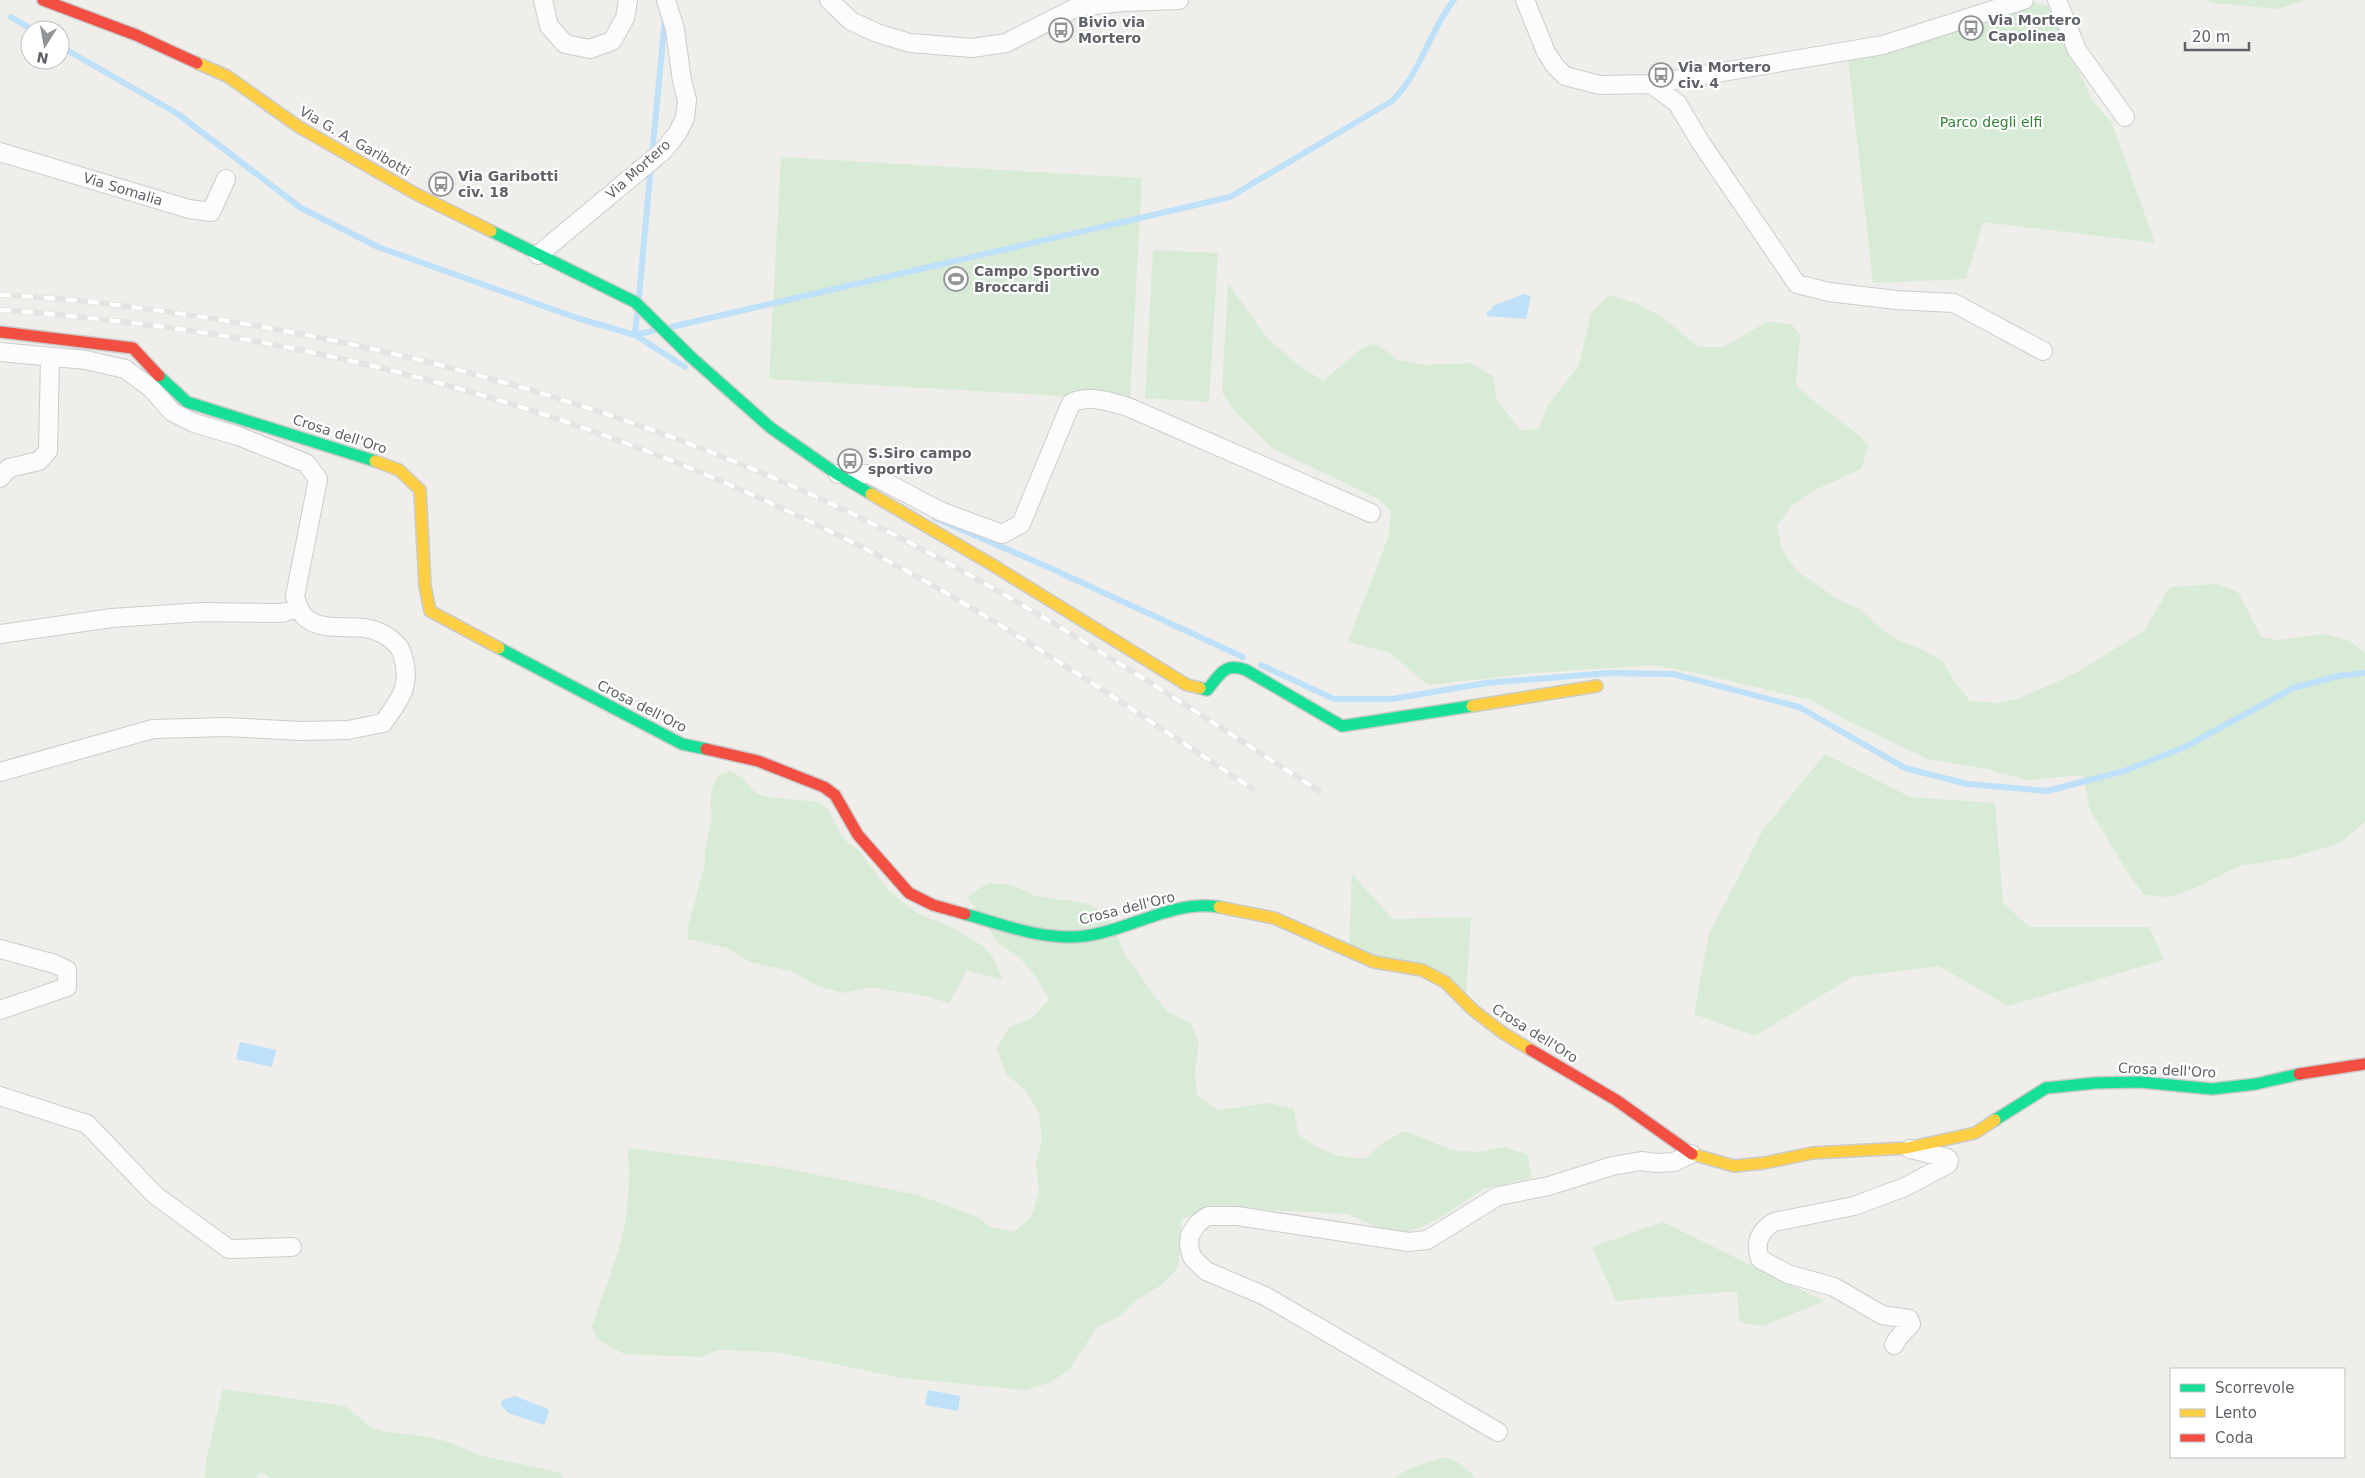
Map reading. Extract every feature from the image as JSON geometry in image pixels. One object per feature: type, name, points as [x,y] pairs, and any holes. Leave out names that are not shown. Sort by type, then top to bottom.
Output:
[{"type":"street","name":"Via G. A. Garibotti","points":[[44,0],[136,35],[227,76],[299,127],[408,189],[635,302],[691,357],[771,428],[837,474],[991,564],[1187,686],[1207,690],[1226,668],[1235,666],[1246,670],[1342,726],[1597,686]]},
{"type":"street","points":[[543,0],[549,26],[565,44],[590,49],[612,40],[625,18],[628,0]]},
{"type":"street","name":"Via Mortero","points":[[538,254],[663,151],[677,134],[685,118],[686,100],[675,29],[666,0]]},
{"type":"street","points":[[828,0],[851,21],[877,33],[910,43],[972,48],[1006,43],[1079,4],[1179,0]]},
{"type":"street","points":[[1525,0],[1546,52],[1555,66],[1566,76],[1600,85],[1651,84],[1884,45],[2024,0]]},
{"type":"street","points":[[2057,0],[2078,50],[2125,117]]},
{"type":"street","points":[[1651,84],[1677,104],[1701,143],[1797,284],[1829,292],[1896,300],[1954,303],[2043,351]]},
{"type":"street","name":"Via Somalia","points":[[0,152],[189,209],[211,212],[226,179]]},
{"type":"street","name":"Crosa dell'Oro","points":[[0,332],[133,348],[150,363],[172,392],[187,402],[352,452],[399,470],[420,490],[425,586],[430,611],[682,744],[758,760],[824,787],[835,795],[858,835],[909,893],[933,906],[1025,931],[1060,938],[1086,936],[1166,912],[1207,905],[1274,918],[1374,962],[1422,970],[1445,982],[1473,1010],[1503,1033],[1616,1100],[1691,1154],[1734,1166],[1764,1163],[1812,1153],[1907,1148],[1975,1132],[2046,1088],[2095,1083],[2140,1082],[2212,1089],[2256,1084],[2310,1071],[2365,1064]]},
{"type":"street","points":[[0,352],[86,360],[125,369],[152,389],[172,412],[194,423],[238,436],[306,463],[318,480],[295,596],[298,608],[307,619],[328,627],[353,626],[377,630],[400,645],[407,670],[403,696],[383,723],[348,730],[301,732],[226,727],[153,729],[0,772]]},
{"type":"street","points":[[0,478],[9,468],[39,461],[48,451],[50,357]]},
{"type":"street","points":[[837,474],[870,474],[940,511],[1002,534],[1021,524],[1071,403],[1080,399],[1104,400],[1128,406],[1371,513]]},
{"type":"street","points":[[0,634],[112,618],[202,612],[282,613],[298,608]]},
{"type":"street","points":[[0,949],[55,964],[67,970],[67,987],[0,1010]]},
{"type":"street","points":[[0,1096],[86,1124],[155,1195],[229,1249],[292,1247]]},
{"type":"street","points":[[1894,1345],[1911,1324],[1908,1319],[1882,1315],[1834,1287],[1788,1274],[1760,1258],[1756,1249],[1758,1238],[1764,1229],[1774,1222],[1854,1206],[1905,1187],[1948,1164],[1949,1160],[1947,1158],[1916,1152],[1907,1148]]},
{"type":"street","points":[[1498,1432],[1265,1296],[1206,1271],[1192,1257],[1189,1246],[1190,1235],[1198,1223],[1208,1216],[1237,1216],[1409,1242],[1427,1240],[1498,1196],[1550,1186],[1612,1166],[1641,1161],[1657,1163],[1674,1162],[1691,1154]]},
{"type":"green space","points":[[2204,0],[2306,0],[2277,9],[2213,3]]},
{"type":"green space","name":"Parco degli elfi","points":[[2034,3],[2048,6],[2092,100],[2112,123],[2155,243],[1983,222],[1966,279],[1873,283],[1848,59],[1892,49]]},
{"type":"green space","name":"Campo Sportivo Broccardi","points":[[781,157],[1142,178],[1130,400],[769,379]]},
{"type":"green space","points":[[1153,250],[1218,253],[1209,402],[1145,398]]},
{"type":"green space","points":[[1228,283],[1268,339],[1301,367],[1323,381],[1362,348],[1373,344],[1378,345],[1398,360],[1423,365],[1470,363],[1493,376],[1497,400],[1521,431],[1539,428],[1548,405],[1579,365],[1591,313],[1609,295],[1638,304],[1660,316],[1699,347],[1724,347],[1768,321],[1792,325],[1800,335],[1796,385],[1869,445],[1861,469],[1813,491],[1792,506],[1777,526],[1782,549],[1796,570],[1837,599],[1860,609],[1897,640],[1919,648],[1943,661],[1954,681],[1970,701],[1996,703],[2020,698],[2074,674],[2144,631],[2170,587],[2216,584],[2238,592],[2261,637],[2277,640],[2325,634],[2350,641],[2365,653],[2365,822],[2340,843],[2291,858],[2239,866],[2193,889],[2169,897],[2144,895],[2129,875],[2090,810],[2083,775],[2028,780],[1987,769],[1928,759],[1848,721],[1811,700],[1654,665],[1535,673],[1428,685],[1390,653],[1348,642],[1389,535],[1391,511],[1378,499],[1274,449],[1236,413],[1222,392]]},
{"type":"green space","points":[[1825,754],[1910,797],[1995,803],[2003,902],[2029,927],[2149,927],[2164,960],[2008,1006],[1939,966],[1852,977],[1755,1036],[1694,1014],[1709,934],[1763,830]]},
{"type":"green space","points":[[730,771],[741,777],[757,794],[818,802],[829,810],[840,834],[848,843],[859,850],[888,890],[918,914],[952,927],[984,947],[992,956],[1003,980],[967,970],[949,1003],[924,996],[870,987],[844,993],[817,986],[791,971],[750,962],[727,948],[688,939],[688,926],[705,864],[705,851],[712,816],[710,802],[713,786],[719,775]]},
{"type":"green space","points":[[1352,874],[1393,919],[1471,917],[1466,996],[1349,947]]},
{"type":"green space","points":[[988,883],[1012,885],[1035,896],[1086,903],[1109,916],[1125,954],[1153,994],[1168,1012],[1191,1023],[1199,1045],[1195,1071],[1197,1096],[1218,1110],[1269,1103],[1294,1109],[1298,1134],[1322,1149],[1337,1155],[1355,1158],[1365,1159],[1384,1142],[1405,1131],[1452,1150],[1478,1152],[1502,1147],[1527,1154],[1532,1178],[1483,1189],[1443,1216],[1420,1228],[1395,1235],[1348,1214],[1231,1208],[1206,1210],[1182,1219],[1178,1268],[1160,1286],[1138,1299],[1121,1316],[1097,1327],[1069,1370],[1049,1383],[1025,1390],[902,1378],[775,1352],[717,1350],[702,1357],[624,1354],[597,1339],[592,1327],[615,1261],[627,1213],[629,1187],[628,1148],[777,1167],[918,1195],[978,1217],[990,1227],[1014,1232],[1032,1216],[1039,1191],[1036,1164],[1042,1138],[1039,1112],[1025,1090],[1006,1074],[997,1048],[1010,1027],[1032,1018],[1049,1000],[1037,978],[1020,958],[998,943],[967,897]]},
{"type":"green space","points":[[1663,1222],[1824,1301],[1763,1326],[1739,1322],[1737,1291],[1616,1301],[1592,1247]]},
{"type":"green space","points":[[223,1389],[345,1406],[372,1428],[386,1432],[425,1436],[452,1443],[479,1455],[557,1472],[563,1476],[562,1478],[271,1478],[260,1472],[256,1478],[205,1478],[206,1460]]},
{"type":"green space","points":[[1445,1457],[1462,1465],[1475,1478],[1394,1478],[1410,1468]]},
{"type":"water","points":[[1524,294],[1531,296],[1526,319],[1487,316],[1487,311],[1491,310],[1493,306]]},
{"type":"water","points":[[240,1042],[276,1050],[272,1067],[236,1059]]},
{"type":"water","points":[[928,1390],[960,1396],[958,1411],[925,1405]]},
{"type":"water","points":[[515,1396],[548,1409],[549,1412],[544,1425],[508,1413],[501,1405],[502,1400]]},
{"type":"waterway","points":[[671,327],[1230,197],[1392,101],[1402,90],[1418,65],[1445,12],[1454,0]]},
{"type":"waterway","points":[[11,17],[20,22]]},
{"type":"waterway","points":[[652,155],[665,18]]},
{"type":"waterway","points":[[70,52],[178,114],[301,208],[378,247],[577,318],[635,335],[685,367]]},
{"type":"waterway","points":[[639,297],[651,165]]},
{"type":"waterway","points":[[635,335],[637,314]]},
{"type":"waterway","points":[[635,335],[656,330]]},
{"type":"waterway","points":[[935,518],[1050,568],[1243,657]]},
{"type":"waterway","points":[[1261,665],[1334,699],[1392,699],[1486,683],[1608,673],[1673,674],[1799,707],[1905,768],[1967,784],[2047,791],[2124,771],[2185,747],[2293,688],[2338,676],[2365,673]]},
{"type":"railway","points":[[0,295],[86,301],[143,308],[313,336],[483,376],[649,429],[731,460],[811,494],[944,561],[1107,656],[1319,791]]},
{"type":"railway","points":[[0,310],[55,314],[191,331],[292,348],[393,371],[493,398],[591,431],[688,467],[783,509],[875,554],[972,608],[1067,667],[1253,789]]},
{"type":"traffic: fast","points":[[491,231],[635,302],[691,357],[771,428],[837,474],[871,494]]},
{"type":"traffic: fast","points":[[159,376],[187,402],[375,461]]},
{"type":"traffic: fast","points":[[499,648],[682,744],[706,749]]},
{"type":"traffic: fast","points":[[1200,688],[1207,690],[1223,671],[1239,668],[1246,670],[1342,726],[1472,706]]},
{"type":"traffic: fast","points":[[965,914],[1024,931],[1070,937],[1101,933],[1185,907],[1219,907]]},
{"type":"traffic: fast","points":[[1995,1120],[2046,1088],[2095,1083],[2140,1082],[2212,1089],[2256,1084],[2299,1074]]},
{"type":"traffic: slow","points":[[197,63],[227,76],[299,127],[416,194],[491,231]]},
{"type":"traffic: slow","points":[[375,461],[399,470],[420,490],[425,586],[430,611],[499,648]]},
{"type":"traffic: slow","points":[[871,494],[991,564],[1187,685],[1200,688]]},
{"type":"traffic: slow","points":[[1472,706],[1597,686]]},
{"type":"traffic: slow","points":[[1219,907],[1274,918],[1374,962],[1422,970],[1445,982],[1473,1010],[1503,1033],[1531,1050]]},
{"type":"traffic: slow","points":[[1692,1154],[1734,1166],[1764,1163],[1812,1153],[1907,1148],[1975,1133],[1995,1120]]},
{"type":"traffic: jam","points":[[43,0],[136,35],[197,63]]},
{"type":"traffic: jam","points":[[0,332],[133,348],[159,376]]},
{"type":"traffic: jam","points":[[706,749],[758,761],[824,787],[835,795],[858,835],[909,893],[933,905],[965,914]]},
{"type":"traffic: jam","points":[[1531,1050],[1616,1100],[1692,1154]]},
{"type":"traffic: jam","points":[[2299,1074],[2365,1064]]},
{"type":"place","name":"Via Mortero Capolinea","points":[[1971,28]]},
{"type":"place","name":"Bivio via Mortero","points":[[1061,30]]},
{"type":"place","name":"Via Mortero civ. 4","points":[[1661,75]]},
{"type":"place","name":"Via Garibotti civ. 18","points":[[441,184]]},
{"type":"place","name":"Campo Sportivo Broccardi","points":[[956,279]]},
{"type":"place","name":"S.Siro campo sportivo","points":[[850,461]]}]
